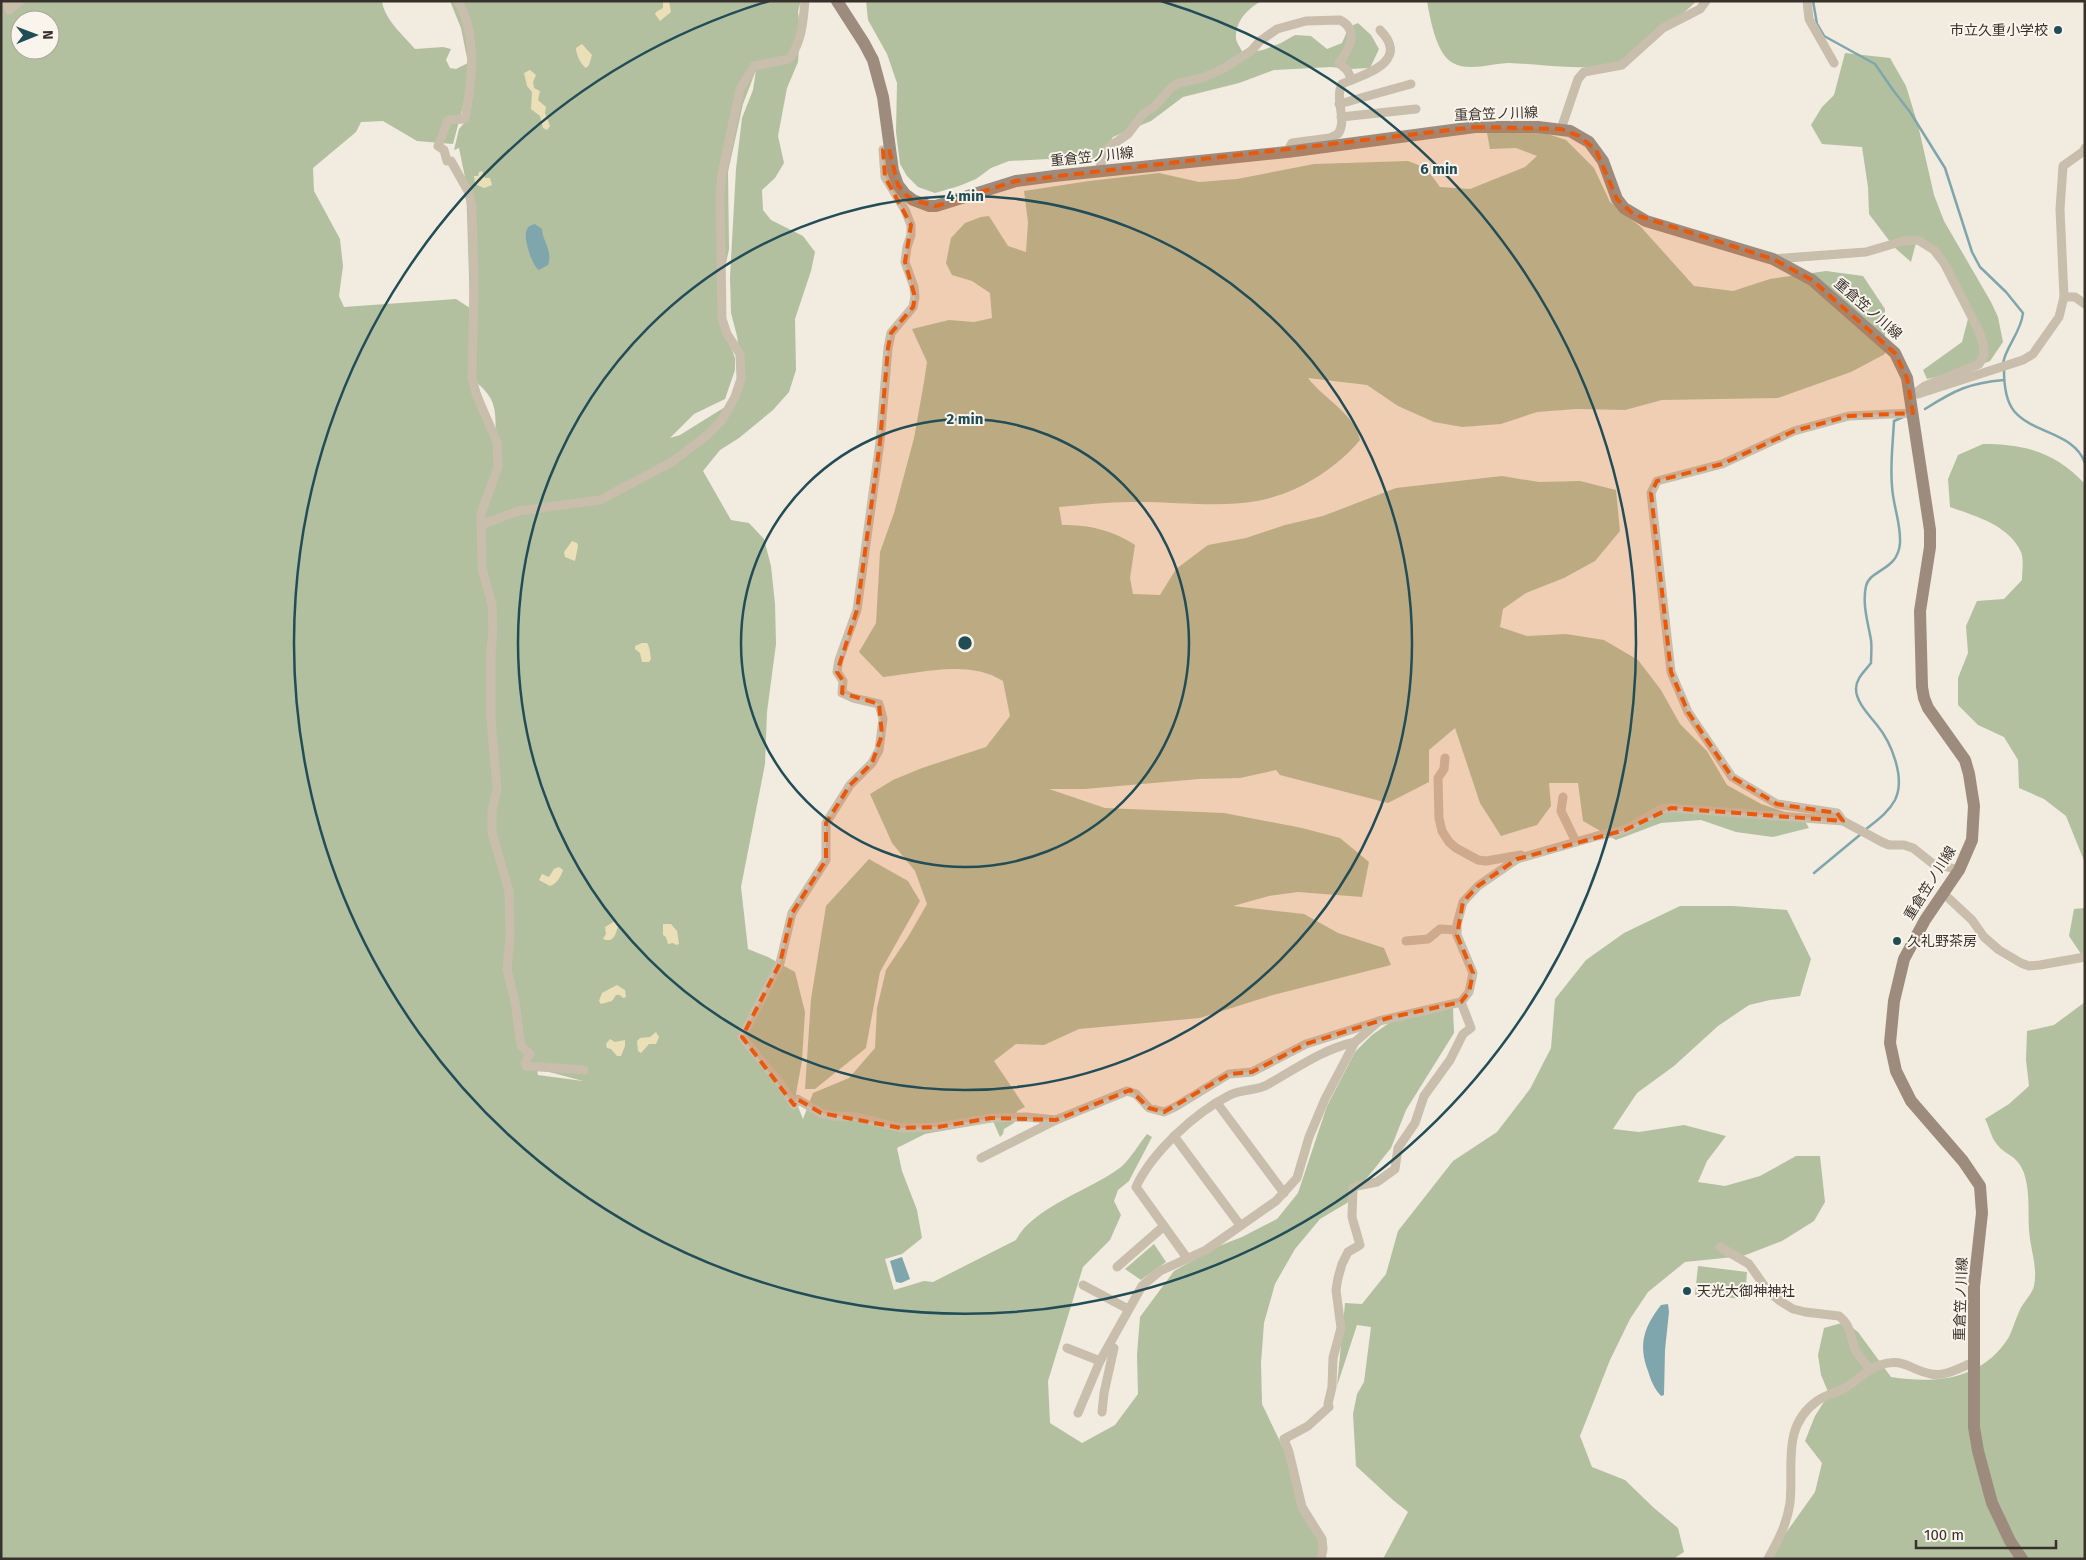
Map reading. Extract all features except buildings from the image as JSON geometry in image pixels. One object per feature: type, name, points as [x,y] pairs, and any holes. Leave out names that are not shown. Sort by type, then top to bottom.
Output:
[{"type":"main road","name":"重倉笠ノ川線","points":[[837,1],[873,60],[883,97],[890,149],[898,185],[913,200],[929,206],[945,204],[1016,181],[1287,152],[1475,127],[1562,129],[1579,136],[1596,150],[1608,173],[1617,199],[1624,208],[1646,221],[1774,259],[1812,280],[1895,353],[1907,378],[1930,530],[1930,547],[1920,611],[1919,639],[1924,698],[1928,708],[1965,760],[1974,806],[1972,840],[1959,870],[1925,920],[1904,959],[1894,1001],[1890,1043],[1901,1085],[1911,1101],[1963,1161],[1980,1186],[1982,1213],[1974,1286],[1974,1427],[1978,1451],[1992,1503],[2010,1541],[2022,1559]]},
{"type":"street","points":[[6,1],[9,10],[21,1]]},
{"type":"street","points":[[458,1],[463,10],[468,31],[472,54],[472,78],[465,119],[448,120],[438,146],[444,150],[447,161],[451,161],[461,177],[469,193],[472,207],[474,282],[472,377],[476,394],[497,442],[498,467],[480,514],[482,568],[492,604],[491,719],[497,789],[492,811],[492,833],[509,891],[510,937],[507,969],[515,1002],[521,1046],[530,1054],[525,1063],[526,1066],[584,1070]]},
{"type":"street","points":[[481,525],[518,512],[600,500],[672,462],[706,437],[722,420],[735,397],[741,379],[740,354],[727,334],[722,319],[720,194],[730,130],[740,89],[754,66],[789,59],[796,50],[802,28],[805,1]]},
{"type":"street","points":[[1562,129],[1578,79],[1584,72],[1622,66],[1664,28],[1700,9],[1706,1]]},
{"type":"street","points":[[1806,1],[1809,19],[1834,63]]},
{"type":"street","points":[[1099,171],[1103,156],[1109,147],[1128,134],[1144,113],[1154,107],[1172,87],[1180,83],[1202,78],[1224,68],[1251,51],[1265,37],[1277,29],[1306,21],[1340,20],[1345,22],[1351,30],[1352,42],[1339,63],[1347,70],[1352,80]]},
{"type":"street","points":[[1287,152],[1292,143],[1330,138],[1338,134],[1341,129],[1339,90],[1342,84],[1380,68],[1388,58],[1390,49],[1387,37],[1380,30]]},
{"type":"street","points":[[1339,104],[1411,84]]},
{"type":"street","points":[[1341,117],[1416,109]]},
{"type":"street","points":[[1910,397],[2008,366],[2033,354],[2059,317],[2064,297],[2060,209],[2063,166],[2084,151],[2085,148]]},
{"type":"street","points":[[890,149],[882,150],[885,177],[905,210],[911,225],[911,235],[905,262],[914,287],[915,297],[913,307],[895,326],[889,340],[880,442],[857,610],[839,660],[837,672],[843,681],[842,693],[853,698],[879,704],[883,719],[880,750],[872,763],[850,785],[826,823],[826,860],[792,913],[780,962],[742,1037],[780,1083],[794,1106],[797,1099],[821,1113],[834,1116],[857,1117],[901,1128],[938,1127],[991,1118],[1027,1117],[1056,1120]]},
{"type":"street","points":[[1774,259],[1866,252],[1918,240],[1934,250],[1944,263],[1979,331],[1983,343],[1984,356],[1979,364],[1926,386],[1910,397]]},
{"type":"street","points":[[2064,297],[2074,297],[2085,304]]},
{"type":"street","points":[[1843,821],[1837,813],[1777,804],[1732,777],[1688,712],[1670,672],[1651,493],[1657,482],[1722,464],[1794,431],[1849,416],[1913,413]]},
{"type":"street","points":[[1445,758],[1444,769],[1438,778],[1439,818],[1442,830],[1449,842],[1478,860],[1486,862],[1516,855],[1529,855]]},
{"type":"street","points":[[1563,797],[1561,811],[1576,842]]},
{"type":"street","points":[[981,1158],[1056,1120],[1127,1091],[1136,1094],[1149,1108],[1164,1112],[1229,1074],[1252,1072],[1306,1044],[1380,1021],[1461,1002],[1469,992],[1473,973],[1457,935],[1457,924],[1463,902],[1469,894],[1518,859],[1625,830],[1661,809],[1671,808],[1843,821],[1889,845],[1904,844],[1913,848],[1932,863],[1959,870]]},
{"type":"street","points":[[1944,892],[1972,920],[1984,937],[1999,950],[2020,963],[2029,966],[2040,965],[2085,957]]},
{"type":"street","points":[[1406,941],[1428,939],[1440,929],[1457,930]]},
{"type":"street","points":[[1321,1559],[1322,1539],[1302,1507],[1284,1439],[1308,1426],[1329,1406],[1333,1358],[1341,1328],[1336,1290],[1338,1278],[1348,1252],[1360,1245],[1352,1217],[1353,1188],[1378,1182],[1395,1168],[1398,1148],[1403,1138],[1412,1130],[1424,1096],[1450,1060],[1463,1034],[1471,1028],[1461,1002]]},
{"type":"street","points":[[1187,1258],[1136,1187],[1140,1178],[1166,1143],[1217,1103],[1232,1094],[1264,1086],[1311,1058],[1355,1042],[1380,1021]]},
{"type":"street","points":[[1078,1413],[1100,1361],[1142,1286],[1160,1271],[1206,1250],[1276,1201],[1297,1178],[1309,1138],[1325,1099],[1355,1042]]},
{"type":"street","points":[[1217,1103],[1284,1193]]},
{"type":"street","points":[[1174,1136],[1240,1226]]},
{"type":"street","points":[[1117,1268],[1164,1226]]},
{"type":"street","points":[[1720,1247],[1749,1264],[1768,1291],[1780,1301],[1793,1308],[1839,1316],[1844,1320],[1849,1327],[1859,1356],[1870,1369]]},
{"type":"street","points":[[1083,1285],[1128,1309]]},
{"type":"street","points":[[1102,1412],[1114,1348],[1109,1345]]},
{"type":"street","points":[[1067,1348],[1100,1361]]},
{"type":"street","points":[[1768,1559],[1786,1522],[1790,1501],[1792,1440],[1795,1428],[1818,1400],[1849,1385],[1870,1369],[1890,1362],[1898,1362],[1930,1374],[1938,1374],[1974,1362]]},
{"type":"highlighted area","points":[[1475,127],[1561,129],[1579,136],[1596,150],[1617,199],[1633,214],[1773,259],[1812,280],[1895,353],[1907,378],[1913,413],[1849,416],[1794,431],[1722,464],[1657,481],[1651,493],[1671,672],[1688,712],[1732,777],[1777,804],[1837,813],[1843,821],[1671,808],[1625,830],[1517,859],[1478,886],[1463,902],[1457,935],[1473,973],[1469,992],[1461,1002],[1388,1018],[1306,1044],[1252,1072],[1229,1074],[1164,1112],[1149,1108],[1130,1090],[1056,1120],[991,1118],[938,1127],[901,1128],[821,1113],[797,1099],[794,1105],[742,1037],[780,963],[792,913],[826,860],[826,823],[850,785],[872,763],[882,735],[879,704],[842,693],[843,681],[837,672],[857,610],[880,442],[891,333],[913,307],[915,297],[905,262],[911,225],[885,177],[883,150],[889,149],[898,185],[905,194],[913,200],[936,206],[1016,181],[1054,176]]},
{"type":"green space","points":[[1,1],[382,1],[390,21],[415,49],[443,47],[451,49],[446,60],[450,68],[456,69],[468,63],[461,28],[450,1],[801,1],[798,11],[800,32],[798,62],[787,88],[778,136],[784,163],[775,178],[762,190],[763,210],[771,220],[803,236],[815,252],[811,271],[795,319],[796,370],[789,392],[773,410],[739,438],[720,450],[703,471],[731,520],[749,523],[764,539],[771,566],[775,604],[776,644],[767,712],[765,764],[741,887],[748,949],[768,957],[795,972],[805,1012],[802,1061],[795,1099],[803,1119],[813,1093],[849,1078],[875,1048],[877,1008],[886,970],[927,904],[915,871],[892,843],[870,794],[893,780],[922,768],[986,747],[1010,716],[1003,681],[990,674],[960,669],[944,669],[883,677],[859,652],[876,623],[880,552],[894,513],[914,438],[924,382],[927,362],[912,329],[949,320],[974,322],[992,318],[990,293],[972,281],[952,275],[946,263],[951,238],[965,223],[989,216],[1008,246],[1026,252],[1028,222],[1024,191],[1159,173],[1199,182],[1237,179],[1314,164],[1408,161],[1426,168],[1440,187],[1470,189],[1525,167],[1537,156],[1516,148],[1490,149],[1487,133],[1530,128],[1566,140],[1594,168],[1610,202],[1641,227],[1694,286],[1733,291],[1770,279],[1826,271],[1863,276],[1885,309],[1885,354],[1851,372],[1778,398],[1662,400],[1625,410],[1576,409],[1537,412],[1501,424],[1462,427],[1434,422],[1398,406],[1367,385],[1308,378],[1352,422],[1360,440],[1327,471],[1300,487],[1272,498],[1242,503],[1122,502],[1059,507],[1062,525],[1100,529],[1135,545],[1130,578],[1133,594],[1160,595],[1176,569],[1208,545],[1246,538],[1285,525],[1323,516],[1396,488],[1502,476],[1539,482],[1580,481],[1616,490],[1620,531],[1595,561],[1564,578],[1526,593],[1503,609],[1500,627],[1527,636],[1566,634],[1604,640],[1638,660],[1661,690],[1680,724],[1707,751],[1727,785],[1761,804],[1803,818],[1809,828],[1773,837],[1736,832],[1701,820],[1661,823],[1616,840],[1583,821],[1578,783],[1549,783],[1551,806],[1537,825],[1501,836],[1480,803],[1455,728],[1429,750],[1429,782],[1388,803],[1280,775],[1276,770],[1240,778],[1199,779],[1085,789],[1049,789],[1105,808],[1224,813],[1302,828],[1340,838],[1369,862],[1362,897],[1298,892],[1269,896],[1233,906],[1304,914],[1338,933],[1384,948],[1391,965],[1273,995],[1200,1018],[1079,1029],[1044,1045],[1016,1044],[994,1061],[1025,1107],[1017,1111],[1014,1123],[1004,1129],[1000,1137],[993,1121],[925,1134],[897,1148],[902,1171],[917,1210],[922,1238],[902,1254],[885,1259],[894,1290],[924,1281],[933,1282],[1016,1240],[1024,1228],[1035,1218],[1121,1167],[1147,1134],[1152,1137],[1129,1181],[1118,1190],[1114,1201],[1121,1215],[1110,1240],[1083,1267],[1048,1381],[1050,1423],[1082,1443],[1115,1425],[1138,1394],[1137,1355],[1140,1317],[1174,1271],[1219,1246],[1242,1237],[1277,1219],[1298,1193],[1327,1106],[1355,1052],[1372,1035],[1389,1023],[1453,1008],[1454,1033],[1406,1110],[1391,1148],[1347,1203],[1320,1219],[1295,1249],[1275,1284],[1264,1323],[1261,1363],[1262,1404],[1287,1456],[1300,1509],[1320,1539],[1319,1559],[1,1559]],"holes":[[[756,70],[753,90],[742,118],[736,169],[730,277],[731,313],[741,363],[736,391],[725,407],[680,435],[670,438],[694,414],[725,399],[735,370],[735,358],[725,331],[723,278],[729,249],[728,172],[743,104]],[[464,102],[466,121],[459,129],[454,150],[459,148],[466,182],[470,308],[456,299],[344,307],[339,296],[343,266],[340,239],[314,191],[313,168],[356,132],[361,122],[383,121],[417,141],[453,144]],[[477,383],[492,400],[495,412],[496,434]],[[537,1069],[583,1081],[538,1075]]]},
{"type":"green space","points":[[866,1],[1262,1],[1247,11],[1238,26],[1236,39],[1243,53],[1263,50],[1295,35],[1311,36],[1327,49],[1342,43],[1349,27],[1358,23],[1371,35],[1379,49],[1370,68],[1350,69],[1331,67],[1274,70],[1239,83],[1183,97],[1151,121],[1113,137],[1103,154],[1086,162],[1066,162],[1048,159],[1009,161],[991,168],[976,179],[935,193],[918,187],[907,176],[900,164],[896,132],[897,83],[887,54],[868,20]]},
{"type":"green space","points":[[1427,1],[1697,1],[1636,52],[1615,63],[1590,67],[1503,63],[1466,67],[1453,63],[1442,52],[1432,26]]},
{"type":"green space","points":[[1845,53],[1890,58],[1906,86],[1918,125],[1934,195],[1944,221],[1998,317],[2003,342],[1990,361],[1967,370],[1927,379],[1923,370],[1962,342],[1968,319],[1947,264],[1917,239],[1911,262],[1894,247],[1869,214],[1868,187],[1862,147],[1822,144],[1811,125],[1822,107],[1834,95]]},
{"type":"green space","points":[[1983,444],[2026,448],[2051,457],[2063,464],[2085,484],[2085,863],[2066,816],[2044,799],[2019,788],[2018,760],[2004,737],[1978,725],[1958,705],[1958,678],[1968,653],[1966,626],[1977,601],[2004,599],[2022,580],[2022,555],[2016,543],[2000,528],[1950,507],[1948,479],[1958,455]]},
{"type":"green space","points":[[869,859],[908,881],[920,901],[880,972],[866,1048],[815,1089],[805,1089],[811,999],[826,906]]},
{"type":"green space","points":[[1680,906],[1733,906],[1787,910],[1811,959],[1800,996],[1749,1005],[1718,1026],[1674,1066],[1637,1093],[1613,1129],[1639,1132],[1684,1125],[1726,1136],[1707,1161],[1698,1182],[1725,1186],[1760,1176],[1796,1156],[1820,1156],[1825,1202],[1814,1221],[1782,1241],[1743,1256],[1685,1262],[1648,1292],[1630,1319],[1610,1360],[1580,1436],[1592,1467],[1625,1480],[1678,1528],[1684,1552],[1673,1559],[1383,1559],[1408,1512],[1356,1466],[1353,1414],[1357,1394],[1364,1382],[1371,1327],[1357,1325],[1337,1386],[1345,1303],[1362,1304],[1386,1274],[1398,1231],[1453,1161],[1497,1132],[1530,1089],[1551,1048],[1555,999],[1586,960],[1624,933]]},
{"type":"green space","points":[[2085,908],[2085,960],[2069,936],[2074,909]]},
{"type":"green space","points":[[2085,1002],[2085,1559],[1772,1559],[1783,1537],[1815,1492],[1822,1463],[1805,1441],[1815,1416],[1829,1394],[1821,1375],[1818,1355],[1824,1328],[1845,1322],[1858,1332],[1891,1377],[1925,1380],[1957,1376],[1972,1370],[1986,1362],[2009,1337],[2020,1309],[2033,1289],[2035,1279],[2029,1230],[2028,1194],[2026,1180],[2021,1167],[2018,1162],[1996,1143],[1985,1119],[2009,1104],[2029,1086],[2026,1060],[2027,1031],[2054,1025]]},
{"type":"green space","points":[[1154,1244],[1166,1262],[1141,1280],[1125,1269]]},
{"type":"green space","points":[[1698,1266],[1747,1272],[1745,1299],[1695,1295]]},
{"type":"sand","points":[[663,1],[669,1],[671,12],[660,21],[655,14],[663,8]]},
{"type":"sand","points":[[582,44],[592,55],[586,68],[576,50]]},
{"type":"sand","points":[[530,70],[536,75],[533,82],[534,88],[540,91],[538,100],[546,107],[545,113],[550,126],[547,130],[543,128],[540,116],[531,109],[532,92],[527,86],[524,73]]},
{"type":"sand","points":[[482,171],[485,178],[490,178],[492,185],[484,188],[475,184],[474,176],[478,176],[479,172]]},
{"type":"sand","points":[[572,541],[577,543],[578,546],[575,561],[565,557],[564,552]]},
{"type":"sand","points":[[647,643],[649,646],[651,659],[649,662],[642,662],[640,653],[635,649],[635,646]]},
{"type":"sand","points":[[559,867],[563,870],[562,873],[552,885],[550,886],[539,880],[542,874],[549,877],[554,869]]},
{"type":"sand","points":[[615,921],[619,923],[613,939],[603,939],[606,934],[605,927]]},
{"type":"sand","points":[[663,924],[671,924],[677,931],[679,944],[668,944],[666,937],[663,935]]},
{"type":"sand","points":[[617,985],[625,990],[626,997],[623,998],[620,995],[616,995],[612,1001],[601,1004],[599,1001],[602,993]]},
{"type":"sand","points":[[656,1032],[659,1037],[656,1044],[649,1044],[641,1053],[638,1051],[637,1041],[640,1038],[650,1037]]},
{"type":"sand","points":[[610,1039],[615,1042],[625,1040],[621,1056],[617,1056],[611,1049],[607,1048],[606,1044]]},
{"type":"water","points":[[535,224],[542,229],[549,251],[548,265],[539,270],[531,258],[526,236],[526,230]]},
{"type":"water","points":[[902,1257],[910,1279],[901,1283],[896,1282],[890,1261]]},
{"type":"water","points":[[1668,1304],[1664,1395],[1661,1396],[1649,1375],[1643,1352],[1643,1344],[1647,1328],[1655,1313],[1661,1305]]},
{"type":"waterway","points":[[1813,1],[1817,24],[1824,36],[1875,64],[1910,112],[1945,168],[1972,252],[1980,267],[2006,292],[2023,313],[2022,320],[2003,364]]},
{"type":"waterway","points":[[2004,370],[2007,397],[2014,411],[2022,419],[2072,445],[2080,453],[2085,463]]},
{"type":"waterway","points":[[1925,409],[1963,388],[2004,380]]},
{"type":"waterway","points":[[1865,830],[1889,809],[1895,800],[1899,781],[1892,750],[1882,732],[1858,699],[1856,685],[1871,663],[1871,643],[1865,607],[1866,586],[1873,576],[1894,559],[1900,543],[1891,478],[1891,462],[1894,421],[1903,417]]},
{"type":"waterway","points":[[1814,873],[1861,834]]},
{"type":"place","name":"市立久重小学校","points":[[2058,30]]},
{"type":"place","name":"久礼野茶房","points":[[1897,941]]},
{"type":"place","name":"天光大御神神社","points":[[1687,1291]]}]
